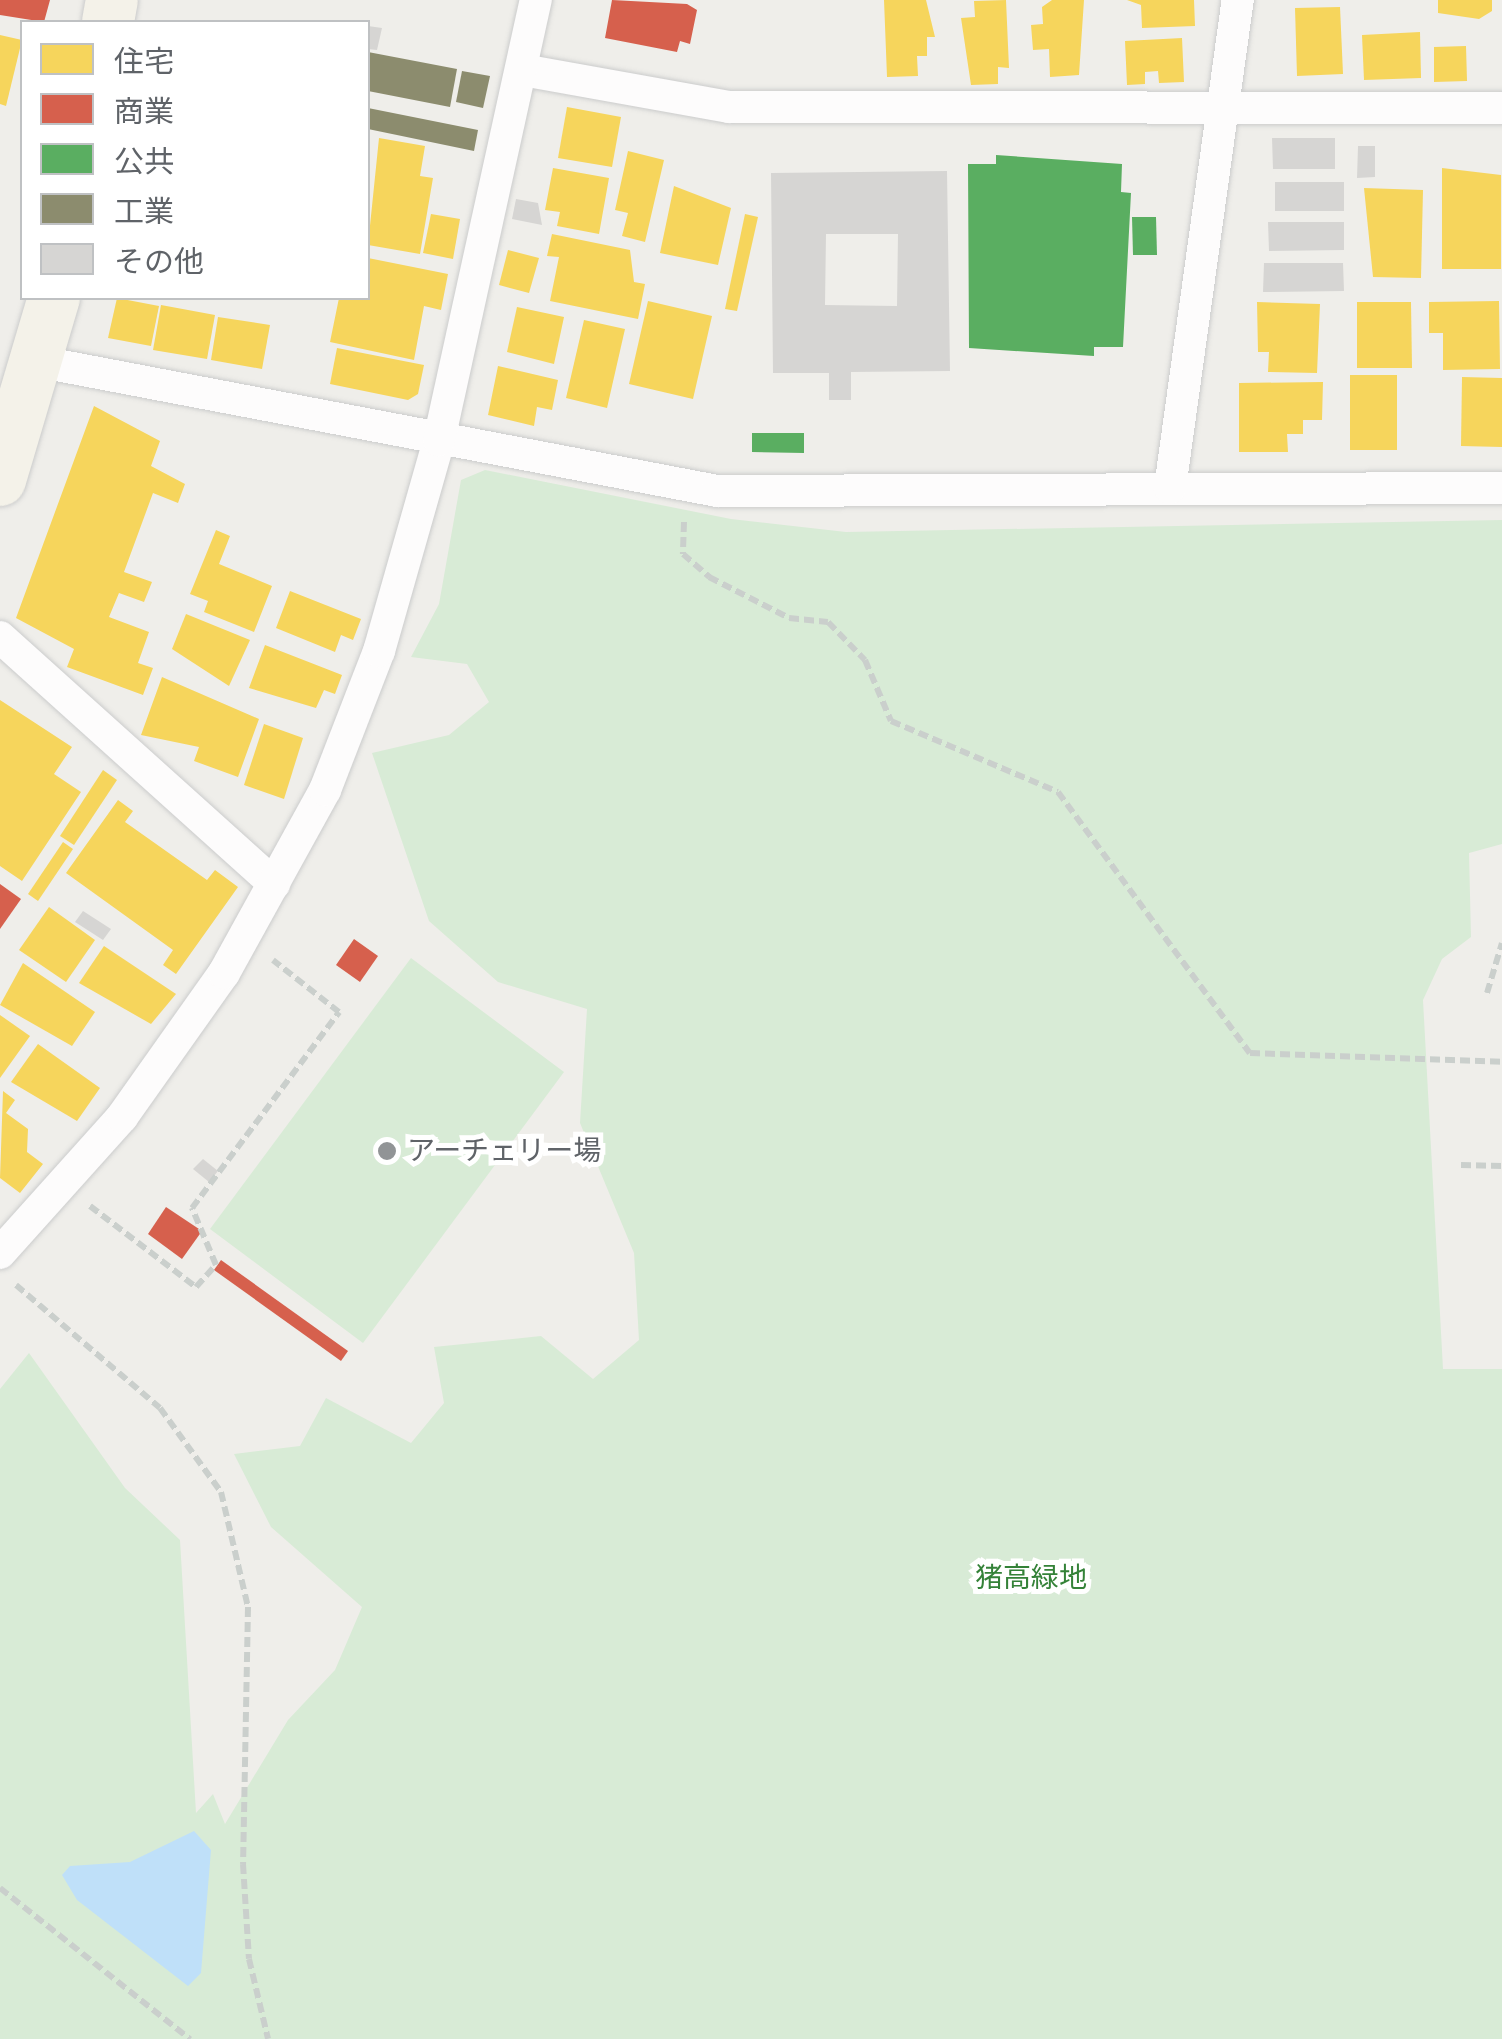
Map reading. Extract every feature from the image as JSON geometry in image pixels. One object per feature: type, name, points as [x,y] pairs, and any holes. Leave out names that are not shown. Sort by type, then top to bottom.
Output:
[{"type":"main road","points":[[0,480],[41,362],[54,300]]},
{"type":"street","points":[[0,1253],[122,1117],[244,938],[301,845],[379,651],[439,440],[536,0]]},
{"type":"street","points":[[1170,488],[1238,0]]},
{"type":"street","points":[[523,70],[729,107],[1502,108]]},
{"type":"street","points":[[41,362],[686,486],[1502,488]]},
{"type":"street","points":[[0,637],[274,884]]},
{"type":"path","points":[[686,486],[683,554],[709,578],[789,618],[828,622],[865,660],[891,721],[1058,792],[1250,1053],[1502,1062]]},
{"type":"path","points":[[62,1186],[196,1287],[216,1264],[192,1208],[338,1012],[244,938]]},
{"type":"path","points":[[1487,993],[1502,943]]},
{"type":"path","points":[[1461,1165],[1502,1166]]},
{"type":"path","points":[[0,1271],[160,1408],[221,1492],[248,1607],[243,1864],[249,1959],[268,2039]]},
{"type":"path","points":[[0,1888],[190,2039]]},
{"type":"green space","name":"猪高緑地","points":[[485,470],[731,519],[846,532],[1502,520],[1502,844],[1469,853],[1471,937],[1442,959],[1423,1000],[1443,1369],[1502,1369],[1502,2039],[0,2039],[0,1389],[29,1353],[125,1488],[180,1540],[196,1813],[213,1794],[225,1824],[288,1720],[335,1670],[362,1607],[271,1527],[234,1454],[300,1446],[326,1398],[411,1443],[444,1403],[434,1347],[541,1336],[593,1379],[639,1340],[634,1253],[580,1123],[587,1009],[498,982],[429,921],[372,753],[449,735],[489,702],[467,664],[411,657],[439,604],[461,480]]},
{"type":"green space","name":"アーチェリー場","points":[[411,958],[564,1072],[363,1343],[210,1229]]},
{"type":"water","points":[[194,1831],[211,1850],[201,1973],[188,1986],[77,1900],[62,1875],[70,1866],[130,1862]]},
{"type":"building: 住宅","points":[[884,0],[926,0],[935,37],[927,37],[927,56],[917,56],[918,76],[887,77]]},
{"type":"building: 住宅","points":[[1006,0],[1009,68],[998,67],[998,84],[971,85],[961,18],[975,17],[974,1]]},
{"type":"building: 住宅","points":[[1052,0],[1084,0],[1079,75],[1050,77],[1049,49],[1033,50],[1031,25],[1043,24],[1042,7]]},
{"type":"building: 住宅","points":[[1127,0],[1194,0],[1195,26],[1142,28],[1141,5]]},
{"type":"building: 住宅","points":[[1438,0],[1492,0],[1492,11],[1479,19],[1438,13]]},
{"type":"building: 住宅","points":[[1340,7],[1343,74],[1297,76],[1295,8]]},
{"type":"building: 住宅","points":[[1420,32],[1421,78],[1364,80],[1362,35]]},
{"type":"building: 住宅","points":[[0,35],[20,40],[20,48],[6,106],[0,104]]},
{"type":"building: 住宅","points":[[1182,38],[1184,82],[1159,83],[1158,71],[1145,72],[1145,84],[1127,85],[1125,41]]},
{"type":"building: 住宅","points":[[1466,46],[1467,81],[1434,82],[1434,47]]},
{"type":"building: 住宅","points":[[567,107],[621,117],[612,167],[558,158]]},
{"type":"building: 住宅","points":[[379,138],[425,146],[420,176],[433,178],[420,254],[370,245]]},
{"type":"building: 住宅","points":[[628,151],[664,160],[645,242],[622,236],[628,213],[615,210]]},
{"type":"building: 住宅","points":[[553,168],[609,178],[599,234],[557,226],[560,212],[545,210]]},
{"type":"building: 住宅","points":[[1442,168],[1501,175],[1501,269],[1442,269]]},
{"type":"building: 住宅","points":[[674,186],[731,208],[718,265],[660,253]]},
{"type":"building: 住宅","points":[[1364,188],[1423,190],[1421,278],[1373,277]]},
{"type":"building: 住宅","points":[[431,214],[460,219],[453,259],[423,253]]},
{"type":"building: 住宅","points":[[745,214],[758,217],[737,311],[725,309]]},
{"type":"building: 住宅","points":[[552,234],[630,250],[634,282],[645,284],[638,319],[550,301],[559,257],[547,256]]},
{"type":"building: 住宅","points":[[508,250],[539,258],[529,293],[499,285]]},
{"type":"building: 住宅","points":[[370,258],[448,274],[441,310],[424,306],[414,360],[330,342],[339,300],[370,300]]},
{"type":"building: 住宅","points":[[117,300],[159,306],[151,346],[108,338]]},
{"type":"building: 住宅","points":[[648,301],[712,316],[693,399],[629,384]]},
{"type":"building: 住宅","points":[[1499,301],[1500,369],[1443,370],[1443,333],[1429,333],[1429,302]]},
{"type":"building: 住宅","points":[[1257,302],[1320,304],[1317,373],[1268,372],[1269,352],[1258,352]]},
{"type":"building: 住宅","points":[[1357,302],[1411,302],[1412,368],[1357,368]]},
{"type":"building: 住宅","points":[[161,305],[215,315],[207,359],[153,350]]},
{"type":"building: 住宅","points":[[517,307],[564,317],[554,364],[507,352]]},
{"type":"building: 住宅","points":[[218,317],[270,325],[262,369],[211,360]]},
{"type":"building: 住宅","points":[[584,320],[625,329],[607,408],[566,398]]},
{"type":"building: 住宅","points":[[337,348],[424,365],[418,394],[408,400],[330,384]]},
{"type":"building: 住宅","points":[[498,366],[558,380],[552,410],[537,407],[534,426],[488,415]]},
{"type":"building: 住宅","points":[[1350,375],[1397,375],[1397,450],[1350,450]]},
{"type":"building: 住宅","points":[[1462,377],[1502,378],[1502,447],[1461,446]]},
{"type":"building: 住宅","points":[[1323,382],[1322,420],[1303,420],[1303,434],[1287,434],[1288,452],[1239,452],[1239,383]]},
{"type":"building: 住宅","points":[[94,406],[160,441],[151,466],[185,484],[178,503],[153,493],[124,572],[152,582],[144,602],[119,593],[109,617],[149,632],[138,663],[153,668],[143,695],[67,667],[74,649],[16,618]]},
{"type":"building: 住宅","points":[[216,530],[230,536],[219,564],[272,586],[254,632],[204,612],[208,601],[190,594]]},
{"type":"building: 住宅","points":[[290,591],[361,619],[353,640],[341,635],[335,652],[276,628]]},
{"type":"building: 住宅","points":[[186,614],[250,640],[229,686],[172,649]]},
{"type":"building: 住宅","points":[[265,645],[342,675],[335,694],[324,690],[316,708],[249,688]]},
{"type":"building: 住宅","points":[[162,677],[259,719],[238,777],[194,761],[199,747],[141,735]]},
{"type":"building: 住宅","points":[[0,700],[72,747],[54,774],[81,792],[22,881],[0,866]]},
{"type":"building: 住宅","points":[[264,724],[303,738],[284,799],[244,785]]},
{"type":"building: 住宅","points":[[103,770],[117,780],[74,845],[60,836]]},
{"type":"building: 住宅","points":[[118,800],[133,811],[125,822],[207,880],[215,870],[238,887],[176,974],[163,965],[173,950],[66,873]]},
{"type":"building: 住宅","points":[[63,842],[73,849],[38,901],[28,894]]},
{"type":"building: 住宅","points":[[49,907],[95,940],[66,982],[19,950]]},
{"type":"building: 住宅","points":[[104,946],[176,994],[151,1024],[79,983]]},
{"type":"building: 住宅","points":[[23,963],[95,1012],[72,1046],[0,1005]]},
{"type":"building: 住宅","points":[[0,1015],[30,1036],[0,1078]]},
{"type":"building: 住宅","points":[[38,1044],[100,1088],[77,1121],[11,1082]]},
{"type":"building: 住宅","points":[[3,1091],[15,1100],[6,1113],[28,1129],[27,1152],[43,1164],[20,1193],[0,1178]]},
{"type":"building: 商業","points":[[0,0],[50,0],[45,20],[0,15]]},
{"type":"building: 商業","points":[[612,0],[687,4],[697,10],[690,44],[680,41],[677,52],[605,38]]},
{"type":"building: 商業","points":[[0,884],[21,899],[0,929]]},
{"type":"building: 商業","points":[[354,939],[378,956],[360,982],[336,965]]},
{"type":"building: 商業","points":[[166,1207],[202,1231],[182,1259],[148,1234]]},
{"type":"building: 商業","points":[[221,1260],[348,1351],[341,1361],[214,1270]]},
{"type":"building: 公共","points":[[996,155],[1122,164],[1121,192],[1131,193],[1123,347],[1094,347],[1094,356],[969,348],[968,164],[996,164]]},
{"type":"building: 公共","points":[[1132,217],[1156,217],[1157,255],[1133,255]]},
{"type":"building: 公共","points":[[752,433],[804,433],[804,453],[752,452]]},
{"type":"building: 工業","points":[[370,52],[457,69],[450,107],[370,91]]},
{"type":"building: 工業","points":[[462,71],[490,76],[483,108],[456,102]]},
{"type":"building: 工業","points":[[370,108],[478,130],[474,151],[370,129]]},
{"type":"building: その他","points":[[370,26],[382,28],[377,50],[370,49]]},
{"type":"building: その他","points":[[1272,138],[1335,138],[1335,169],[1273,169]]},
{"type":"building: その他","points":[[1358,146],[1375,146],[1375,177],[1357,178]]},
{"type":"building: その他","points":[[947,171],[950,371],[851,372],[851,400],[829,400],[829,373],[773,373],[771,173]],"holes":[[[826,234],[898,234],[897,306],[825,305]]]},
{"type":"building: その他","points":[[1275,182],[1344,182],[1344,211],[1275,211]]},
{"type":"building: その他","points":[[516,199],[538,203],[542,225],[512,219]]},
{"type":"building: その他","points":[[1268,222],[1344,222],[1344,250],[1269,251]]},
{"type":"building: その他","points":[[1264,263],[1343,263],[1344,291],[1263,292]]},
{"type":"building: その他","points":[[83,911],[111,929],[103,940],[75,922]]},
{"type":"building: その他","points":[[203,1159],[218,1171],[209,1182],[193,1169]]},
{"type":"place","name":"アーチェリー場","points":[[387,1151]]}]
